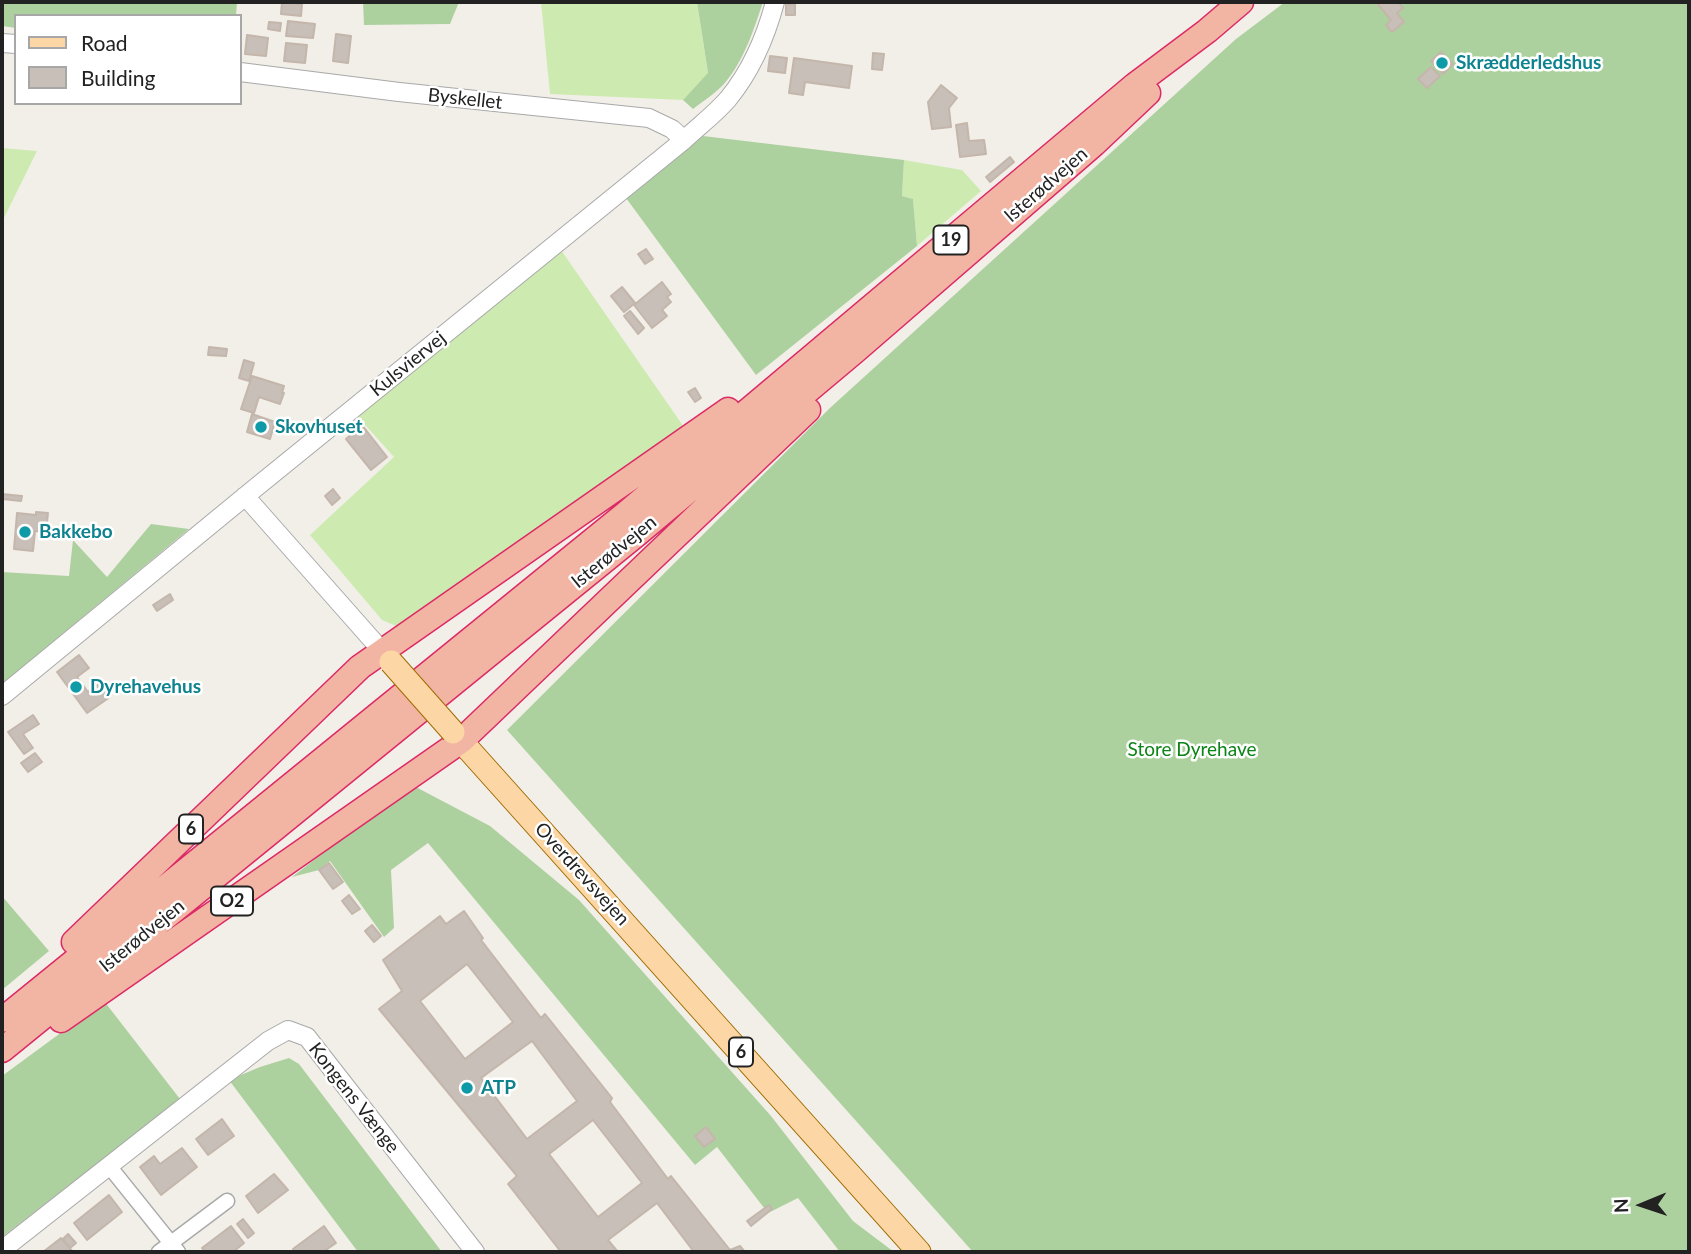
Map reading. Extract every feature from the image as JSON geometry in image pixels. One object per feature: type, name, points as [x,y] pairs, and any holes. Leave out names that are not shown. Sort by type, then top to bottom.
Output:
[{"type":"highway","name":"Isterødvejen","points":[[2,1050],[637,534],[855,351],[1094,144],[1241,2]]},
{"type":"highway","name":"Isterødvejen","points":[[2,1020],[624,515],[1135,85],[1207,32]]},
{"type":"highway","points":[[457,736],[820,399],[855,351]]},
{"type":"highway","points":[[386,656],[734,405],[776,388]]},
{"type":"highway","name":"6","points":[[2,1009],[14,994],[88,930],[360,667],[386,656]]},
{"type":"highway","name":"O2","points":[[2,1059],[101,993],[457,736]]},
{"type":"main road","name":"Overdrevsvejen","points":[[386,656],[919,1252]]},
{"type":"street","name":"Kulsviervej","points":[[2,696],[684,140],[727,100],[745,75],[761,43],[775,2]]},
{"type":"street","name":"Byskellet","points":[[242,72],[649,118],[672,129],[684,140]]},
{"type":"street","name":"Overdrevsvejen","points":[[245,496],[386,656]]},
{"type":"street","name":"Kongens Vænge","points":[[2,1250],[268,1041],[288,1030],[307,1037],[475,1252]]},
{"type":"street","points":[[109,1166],[169,1249],[227,1201]]},
{"type":"green space","points":[[2,2],[237,2],[236,14],[14,14],[14,28],[2,26]]},
{"type":"green space","points":[[363,2],[459,2],[450,24],[364,25]]},
{"type":"green space","points":[[541,2],[697,2],[708,74],[683,100],[550,94]]},
{"type":"green space","points":[[697,2],[763,2],[748,44],[731,75],[717,91],[693,109],[683,100],[708,73]]},
{"type":"green space","name":"Store Dyrehave","points":[[1285,2],[1689,2],[1689,1252],[973,1252],[507,730],[831,407],[1236,39]]},
{"type":"green space","points":[[703,136],[904,160],[902,196],[913,199],[917,246],[756,375],[626,198]]},
{"type":"green space","points":[[2,148],[37,151],[2,222]]},
{"type":"green space","points":[[904,160],[962,170],[981,191],[917,246],[913,199],[902,196]]},
{"type":"green space","points":[[561,250],[686,430],[404,623],[396,626],[382,620],[310,535],[394,457],[358,417]]},
{"type":"green space","points":[[151,524],[189,529],[2,684],[2,572],[69,576],[73,540],[107,577]]},
{"type":"green space","points":[[412,785],[490,826],[579,900],[771,1116],[853,1221],[894,1252],[840,1252],[798,1198],[768,1213],[717,1147],[695,1165],[428,843],[391,870],[394,928],[384,937],[330,861],[319,870],[292,877]]},
{"type":"green space","points":[[2,896],[49,951],[2,990]]},
{"type":"green space","points":[[104,1001],[180,1099],[2,1237],[2,1076]]},
{"type":"green space","points":[[289,1058],[299,1064],[442,1252],[358,1252],[229,1080]]},
{"type":"building","points":[[282,2],[302,4],[301,16],[281,14]]},
{"type":"building","points":[[1376,2],[1398,2],[1403,8],[1397,13],[1404,22],[1392,32],[1386,25],[1391,20]]},
{"type":"building","points":[[786,4],[795,4],[795,15],[786,15]]},
{"type":"building","points":[[288,21],[315,24],[313,38],[286,36]]},
{"type":"building","points":[[269,22],[281,23],[280,31],[268,29]]},
{"type":"building","points":[[336,34],[351,36],[348,63],[333,61]]},
{"type":"building","points":[[247,35],[268,38],[266,56],[245,54]]},
{"type":"building","points":[[286,43],[307,45],[305,63],[284,61]]},
{"type":"building","name":"Skrædderledshus","points":[[1441,52],[1453,64],[1443,74],[1431,61]]},
{"type":"building","points":[[873,53],[884,54],[882,70],[872,69]]},
{"type":"building","points":[[770,56],[787,58],[785,73],[768,71]]},
{"type":"building","points":[[794,58],[852,66],[849,88],[805,82],[803,95],[789,93]]},
{"type":"building","points":[[1431,67],[1440,76],[1427,88],[1418,79]]},
{"type":"building","points":[[941,85],[957,98],[949,108],[951,127],[932,129],[928,102]]},
{"type":"building","points":[[967,123],[969,141],[984,140],[986,154],[960,157],[956,125]]},
{"type":"building","points":[[1010,157],[1014,162],[990,182],[986,177]]},
{"type":"building","points":[[646,249],[653,259],[645,264],[638,254]]},
{"type":"building","points":[[662,282],[671,294],[667,297],[671,302],[662,310],[667,316],[652,328],[634,305]]},
{"type":"building","points":[[622,287],[635,303],[624,312],[611,296]]},
{"type":"building","points":[[630,311],[644,328],[638,334],[624,316]]},
{"type":"building","points":[[209,347],[227,349],[226,356],[208,355]]},
{"type":"building","points":[[244,360],[254,363],[249,381],[239,378]]},
{"type":"building","points":[[252,376],[284,386],[280,404],[259,397],[254,413],[241,409]]},
{"type":"building","points":[[695,388],[701,398],[695,402],[688,392]]},
{"type":"building","name":"Skovhuset","points":[[252,414],[275,422],[270,439],[247,432]]},
{"type":"building","points":[[362,425],[387,457],[371,470],[346,439]]},
{"type":"building","points":[[333,489],[340,498],[332,505],[325,496]]},
{"type":"building","points":[[2,494],[22,496],[21,501],[2,499]]},
{"type":"building","name":"Bakkebo","points":[[36,512],[48,513],[46,532],[35,531],[33,551],[14,549],[17,513],[36,515]]},
{"type":"building","points":[[170,594],[173,600],[157,611],[153,605]]},
{"type":"building","name":"Dyrehavehus","points":[[79,655],[89,668],[77,677],[88,692],[100,683],[110,697],[87,713],[57,672]]},
{"type":"building","points":[[33,715],[39,724],[23,734],[33,748],[24,754],[8,732]]},
{"type":"building","points":[[35,753],[42,762],[28,772],[21,763]]},
{"type":"building","points":[[329,863],[343,882],[333,889],[319,870]]},
{"type":"building","points":[[349,895],[360,909],[352,914],[342,901]]},
{"type":"building","name":"ATP","points":[[464,911],[483,938],[481,940],[541,1018],[545,1014],[612,1098],[610,1102],[668,1179],[671,1176],[730,1250],[740,1246],[745,1252],[694,1252],[657,1203],[608,1240],[618,1252],[561,1252],[508,1184],[517,1176],[379,1009],[402,991],[383,960],[440,916],[446,924]],"holes":[[[467,964],[513,1022],[465,1059],[420,1001]],[[532,1041],[577,1101],[527,1139],[481,1078]],[[593,1120],[642,1183],[598,1217],[549,1154]]]},
{"type":"building","points":[[372,925],[381,936],[374,942],[365,931]]},
{"type":"building","points":[[222,1119],[234,1136],[208,1155],[196,1139]]},
{"type":"building","points":[[706,1127],[715,1139],[704,1147],[695,1136]]},
{"type":"building","points":[[182,1148],[197,1167],[161,1195],[140,1167],[154,1156],[160,1164]]},
{"type":"building","points":[[274,1174],[288,1190],[258,1213],[246,1196]]},
{"type":"building","points":[[109,1195],[122,1212],[87,1240],[74,1223]]},
{"type":"building","points":[[769,1205],[772,1209],[751,1226],[747,1221]]},
{"type":"building","points":[[243,1219],[254,1233],[248,1238],[237,1224]]},
{"type":"building","points":[[231,1226],[244,1243],[233,1252],[206,1252],[202,1248]]},
{"type":"building","points":[[324,1226],[336,1243],[323,1252],[295,1252],[293,1249]]},
{"type":"building","points":[[68,1234],[76,1243],[70,1248],[63,1239]]},
{"type":"building","points":[[61,1238],[73,1252],[43,1252]]},
{"type":"place","name":"Skrædderledshus","points":[[1442,63]]},
{"type":"place","name":"Skovhuset","points":[[261,427]]},
{"type":"place","name":"Bakkebo","points":[[25,532]]},
{"type":"place","name":"Dyrehavehus","points":[[76,687]]},
{"type":"place","name":"ATP","points":[[467,1088]]}]
